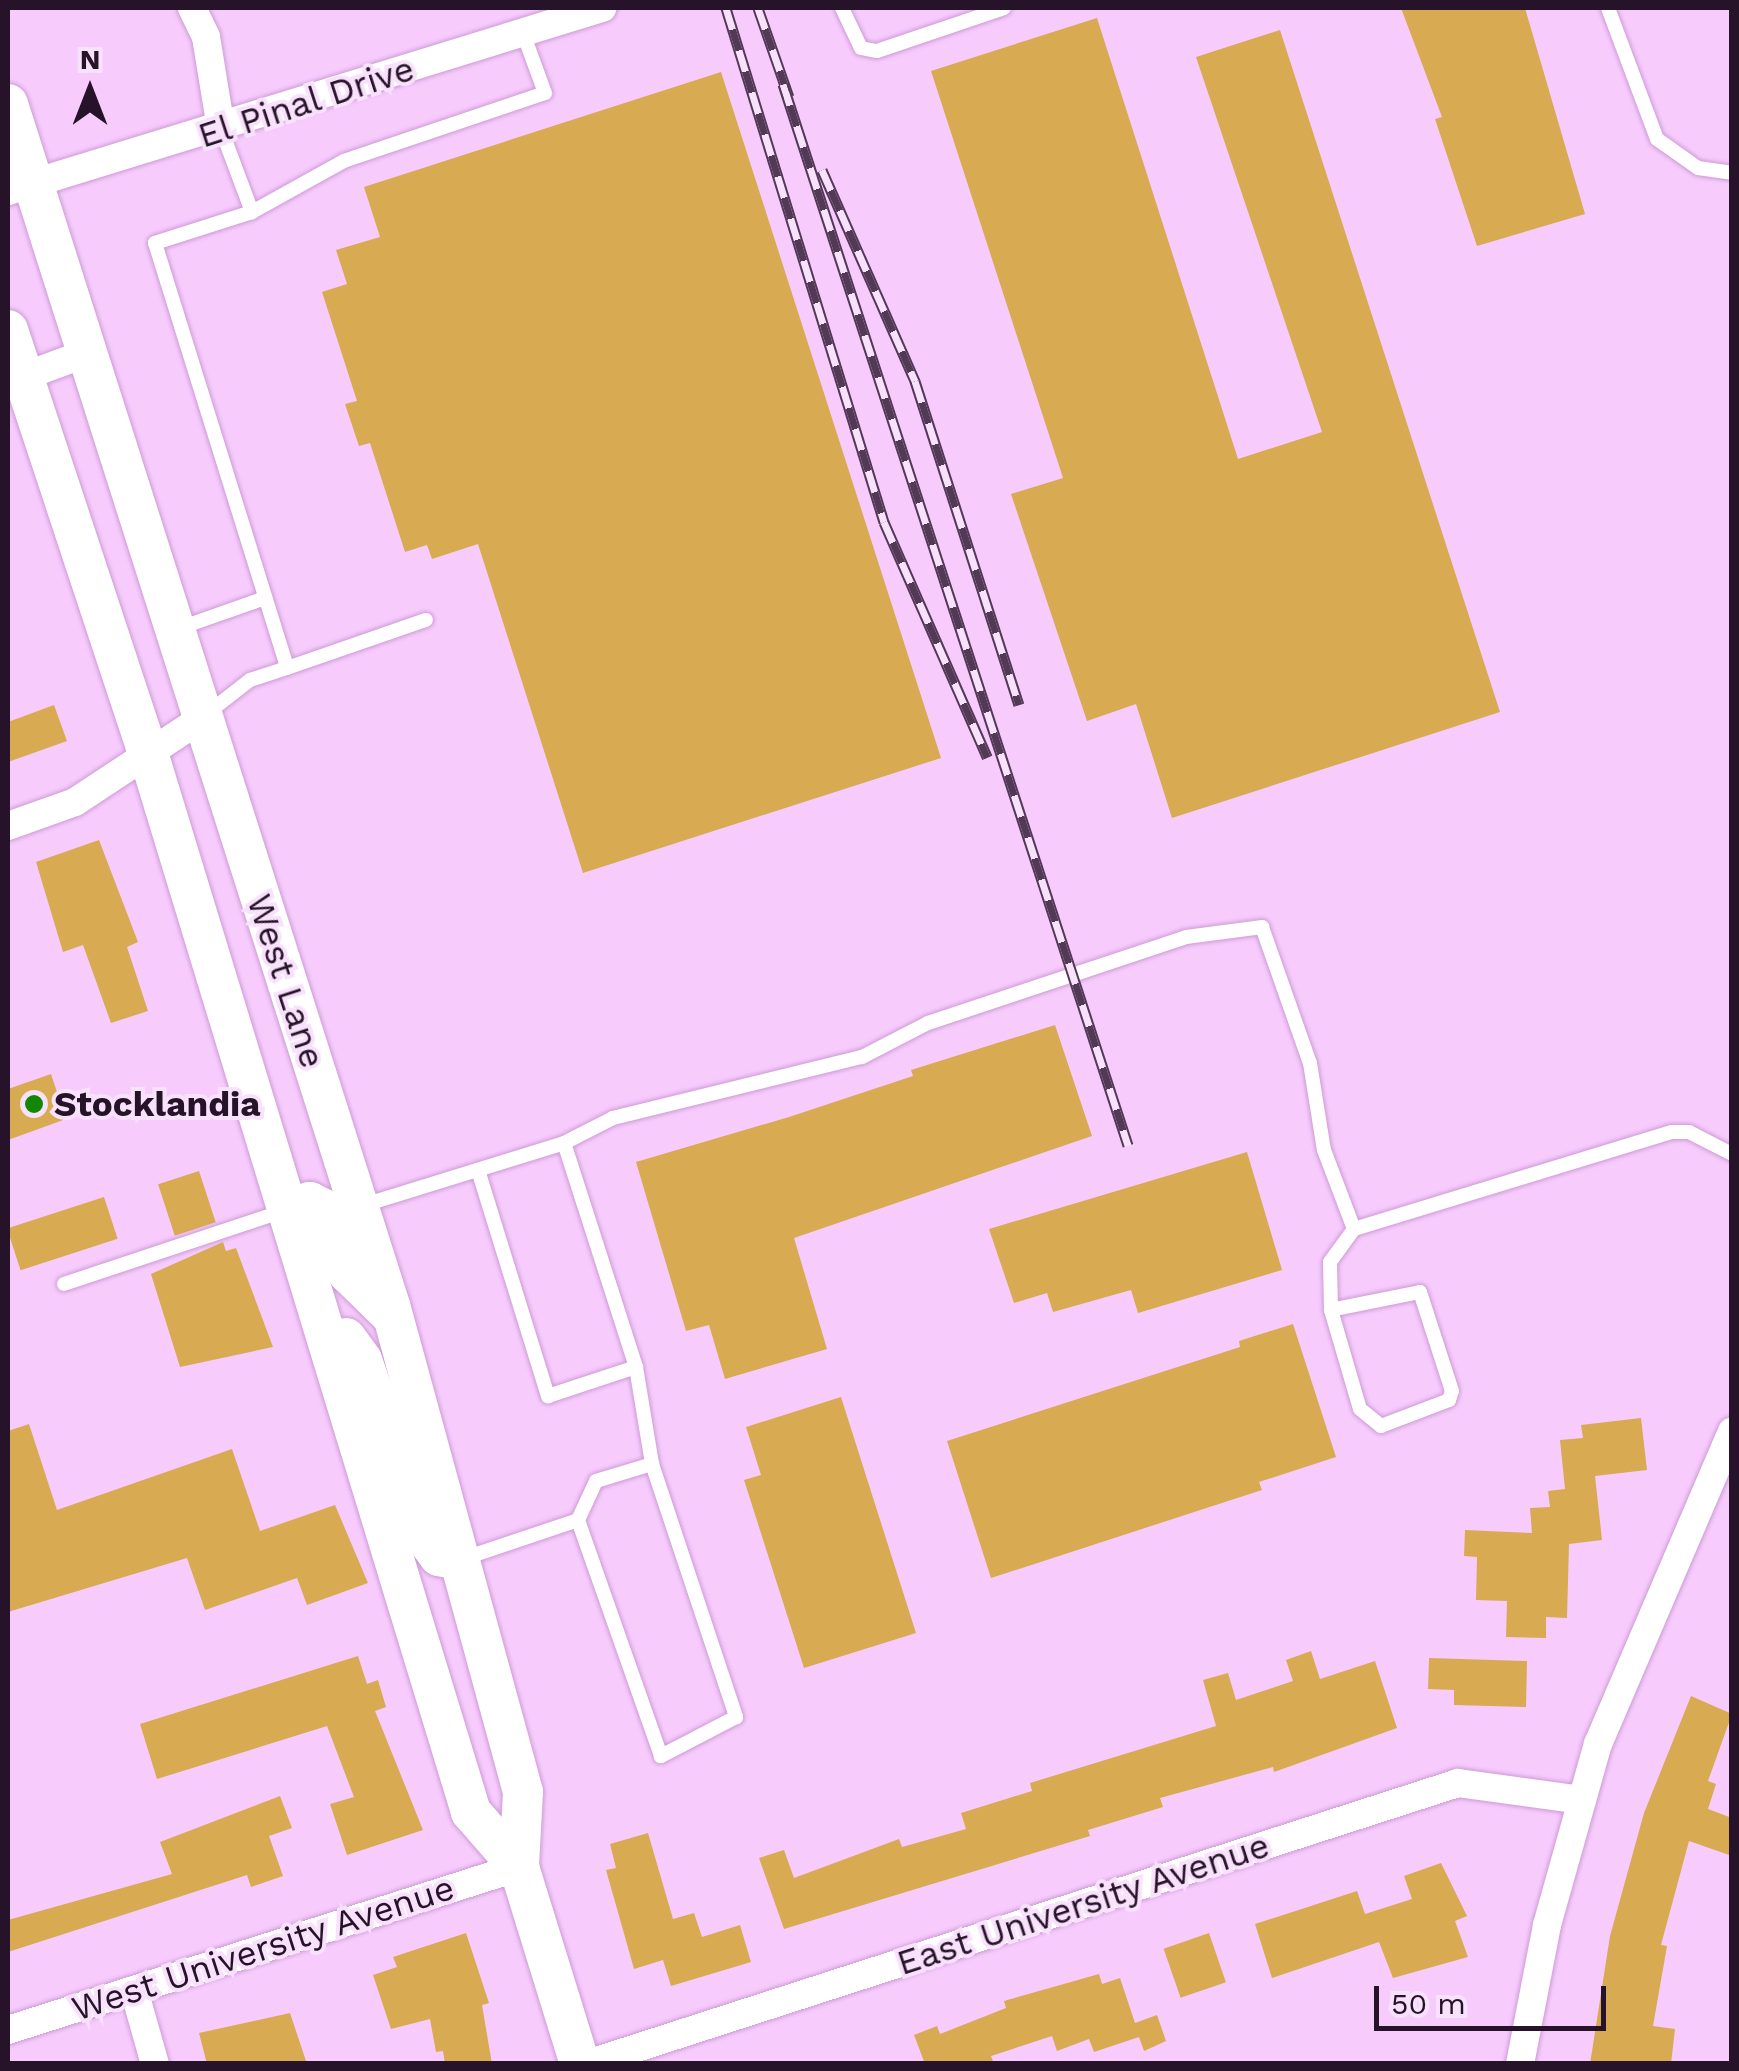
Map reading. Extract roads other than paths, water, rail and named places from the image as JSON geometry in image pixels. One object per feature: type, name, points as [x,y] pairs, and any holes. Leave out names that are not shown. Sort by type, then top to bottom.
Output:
[{"type":"main road","name":"West Lane","points":[[8,104],[21,187],[87,354],[393,1316],[523,1792],[519,1866],[584,2064]]},
{"type":"main road","name":"West Lane","points":[[8,330],[15,380],[149,756],[472,1812],[519,1866]]},
{"type":"main road","points":[[288,1209],[310,1202],[326,1210],[348,1273],[393,1316]]},
{"type":"main road","points":[[314,1294],[362,1360],[421,1532],[440,1556],[459,1560]]},
{"type":"street","points":[[192,8],[206,37],[221,130]]},
{"type":"street","name":"El Pinal Drive","points":[[21,187],[221,130],[602,8]]},
{"type":"street","points":[[15,380],[87,354]]},
{"type":"street","points":[[8,826],[74,802],[201,719]]},
{"type":"street","points":[[1520,2064],[1547,1925],[1582,1800],[1647,1622],[1732,1432]]},
{"type":"street","name":"East University Avenue","points":[[584,2064],[1458,1782],[1582,1800]]},
{"type":"street","name":"West University Avenue","points":[[8,2030],[519,1866]]},
{"type":"street","points":[[134,1990],[155,2064]]},
{"type":"lane","points":[[842,8],[861,48],[876,50],[1004,8]]},
{"type":"lane","points":[[1608,8],[1657,139],[1698,168],[1732,173]]},
{"type":"lane","points":[[287,668],[156,243],[252,212],[344,160],[545,92],[523,33]]},
{"type":"lane","points":[[221,130],[252,212]]},
{"type":"lane","points":[[174,630],[266,598]]},
{"type":"lane","points":[[201,719],[250,680],[426,620]]},
{"type":"lane","points":[[358,1206],[564,1143],[613,1118],[862,1056],[928,1023],[1186,937],[1262,928],[1310,1063],[1324,1150],[1354,1229]]},
{"type":"lane","points":[[1331,1310],[1420,1292],[1452,1391],[1449,1400],[1381,1426],[1366,1418],[1331,1310],[1330,1262],[1354,1229],[1672,1132],[1689,1132],[1732,1154]]},
{"type":"lane","points":[[564,1143],[636,1367],[652,1464],[736,1717],[661,1756],[578,1520],[596,1481],[652,1464]]},
{"type":"lane","points":[[478,1170],[548,1396],[636,1367]]},
{"type":"lane","points":[[64,1284],[288,1209]]},
{"type":"lane","points":[[459,1560],[578,1520]]},
{"type":"railway","points":[[726,8],[884,522],[987,757]]},
{"type":"railway","points":[[758,8],[789,97]]},
{"type":"railway","points":[[783,84],[1128,1145]]},
{"type":"railway","points":[[822,170],[915,381],[1019,705]]},
{"type":"place","name":"Stocklandia","points":[[34,1104]]}]
